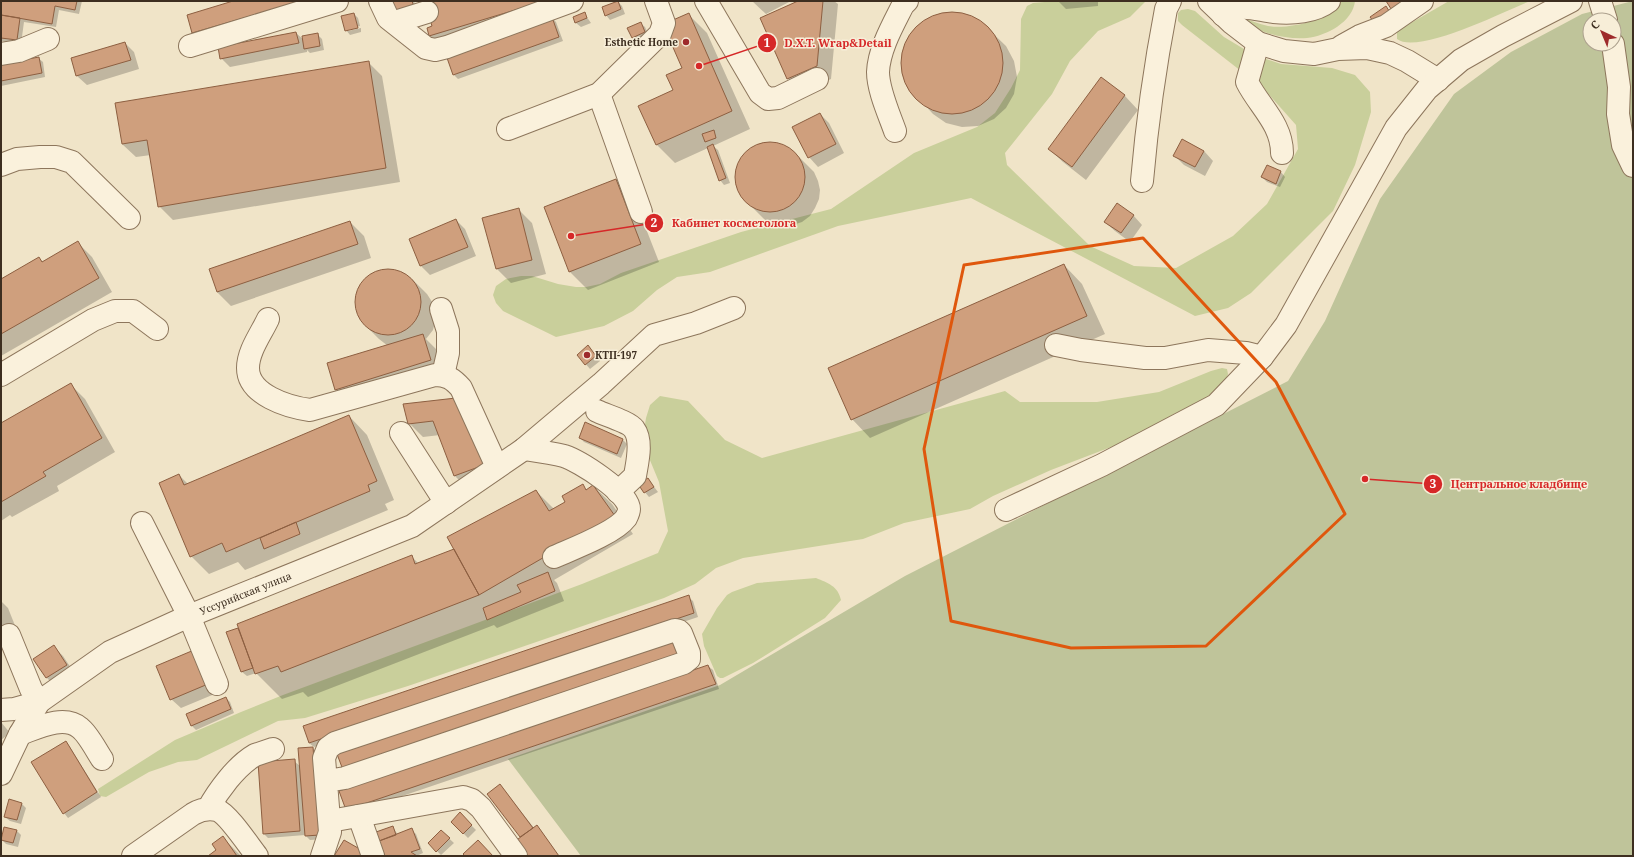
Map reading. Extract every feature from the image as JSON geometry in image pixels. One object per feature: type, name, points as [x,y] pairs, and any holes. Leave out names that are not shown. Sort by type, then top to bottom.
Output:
[{"type":"lane","points":[[190,46],[337,1]]},
{"type":"lane","points":[[380,1],[388,18],[426,48],[435,50],[447,47],[572,1]]},
{"type":"lane","points":[[508,129],[599,94],[660,34],[664,22],[656,1]]},
{"type":"lane","points":[[706,1],[760,93],[768,99],[778,98],[817,79]]},
{"type":"lane","points":[[895,131],[883,98],[878,72],[885,40],[903,5],[907,1]]},
{"type":"lane","points":[[1142,181],[1146,126],[1155,66],[1166,9],[1170,1]]},
{"type":"lane","points":[[1216,8],[1230,9],[1243,7],[1276,12],[1292,12],[1315,9],[1329,1]]},
{"type":"lane","points":[[1338,49],[1360,36],[1386,26],[1422,1]]},
{"type":"lane","points":[[1006,510],[1102,465],[1216,405],[1262,357],[1286,325],[1396,128],[1427,89],[1461,60],[1503,36],[1571,1]]},
{"type":"lane","points":[[1600,1],[1603,12]]},
{"type":"lane","points":[[1216,8],[1232,23],[1258,43],[1284,51],[1314,54],[1338,49],[1367,48],[1390,53],[1407,61],[1438,80]]},
{"type":"lane","points":[[395,22],[427,12]]},
{"type":"lane","points":[[1,54],[19,51],[48,39]]},
{"type":"lane","points":[[1258,43],[1247,82],[1250,90],[1277,128],[1282,145],[1282,153]]},
{"type":"lane","points":[[1614,52],[1619,87],[1618,114],[1623,146],[1633,166]]},
{"type":"lane","points":[[599,94],[641,212]]},
{"type":"lane","points":[[1,165],[17,159],[56,157],[72,162],[129,218]]},
{"type":"lane","name":"Уссурийская улица","points":[[1,774],[20,734],[39,702],[110,652],[189,616],[412,526],[524,449],[601,384],[654,335],[696,323],[734,308]]},
{"type":"lane","points":[[441,309],[448,331],[448,353],[443,375]]},
{"type":"lane","points":[[1,375],[93,320],[115,311],[134,312],[157,329]]},
{"type":"lane","points":[[268,319],[251,352],[248,368],[252,382],[264,394],[290,407],[310,410],[435,375],[443,375],[453,379],[461,388],[497,467]]},
{"type":"lane","points":[[1056,345],[1081,350],[1145,358],[1165,358],[1208,350],[1246,352],[1262,357]]},
{"type":"lane","points":[[597,411],[631,425],[636,433],[638,444],[635,476],[618,492]]},
{"type":"lane","points":[[401,433],[446,503]]},
{"type":"lane","points":[[524,449],[564,456],[583,464],[607,481],[626,501],[629,509],[627,516],[616,528],[554,557]]},
{"type":"lane","points":[[142,523],[189,616],[217,684]]},
{"type":"lane","points":[[322,856],[330,832],[324,758],[328,748],[335,744],[675,630],[679,631],[681,634],[689,653],[689,659],[684,663],[352,775],[327,781]]},
{"type":"lane","points":[[1,710],[14,709],[39,702],[31,689],[9,635]]},
{"type":"lane","points":[[20,734],[61,722],[73,724],[80,728],[102,759]]},
{"type":"lane","points":[[208,809],[214,798],[228,780],[245,762],[255,756],[273,749]]},
{"type":"lane","points":[[330,821],[463,797],[472,800],[481,808],[516,856]]},
{"type":"lane","points":[[133,856],[193,814],[200,810],[208,809],[218,810],[226,816],[257,856]]},
{"type":"lane","points":[[359,816],[373,856]]},
{"type":"highlighted area","points":[[1143,238],[1276,382],[1345,514],[1206,646],[1071,648],[951,621],[924,449],[964,265]]},
{"type":"green space","points":[[1056,1],[1146,1],[1130,17],[1098,31],[1070,61],[1052,94],[1005,153],[1007,165],[1090,246],[1134,266],[1176,268],[1233,236],[1267,204],[1298,149],[1296,125],[1264,89],[1178,21],[1178,13],[1181,10],[1188,9],[1195,11],[1224,37],[1254,55],[1281,64],[1332,68],[1355,75],[1370,92],[1371,112],[1355,165],[1333,211],[1251,293],[1228,308],[1195,316],[971,198],[838,226],[710,272],[677,277],[657,290],[633,311],[604,326],[556,337],[503,311],[496,303],[493,295],[496,286],[506,279],[521,276],[532,276],[558,284],[576,287],[586,287],[600,284],[621,273],[741,232],[831,209],[914,153],[977,127],[995,113],[1011,88],[1020,70],[1021,19],[1027,6],[1033,3]]},
{"type":"green space","points":[[1341,1],[1355,1],[1353,9],[1349,15],[1337,27],[1314,37],[1290,38],[1271,34],[1254,27],[1241,17],[1268,26],[1276,27],[1297,25],[1319,18],[1336,8]]},
{"type":"green space","points":[[1449,1],[1530,1],[1482,22],[1442,37],[1408,42],[1397,39],[1397,31]]},
{"type":"green space","points":[[1633,1],[1633,856],[581,856],[508,759],[720,685],[905,576],[1288,381],[1325,321],[1380,199],[1454,94],[1511,52],[1582,14],[1582,52],[1622,52],[1622,12],[1590,12]]},
{"type":"green space","points":[[1222,368],[1227,369],[1228,374],[1226,381],[1206,398],[1174,414],[1132,439],[1051,470],[993,496],[970,509],[904,523],[863,539],[743,558],[716,568],[695,584],[664,598],[408,686],[305,718],[278,721],[197,760],[178,762],[149,772],[106,797],[100,796],[98,789],[175,740],[283,695],[582,584],[658,553],[668,531],[659,482],[647,453],[644,431],[650,405],[660,396],[688,401],[725,440],[762,458],[1005,391],[1020,402],[1097,402],[1159,392]]},
{"type":"green space","points":[[816,578],[828,583],[838,591],[840,595],[841,600],[825,618],[753,663],[723,678],[717,676],[704,646],[702,634],[717,608],[727,595],[757,583]]},
{"type":"building","points":[[1,1],[77,1],[75,10],[55,6],[52,24],[1,15]]},
{"type":"building","points":[[233,1],[302,1],[192,33],[187,15]]},
{"type":"building","points":[[392,1],[412,1],[414,7],[396,12]]},
{"type":"building","points":[[433,1],[545,1],[429,36],[427,28],[432,26],[425,4]]},
{"type":"building","points":[[618,1],[621,9],[605,16],[602,7]]},
{"type":"building","points":[[798,1],[823,1],[817,66],[787,79],[760,18]]},
{"type":"building","points":[[1386,1],[1410,1],[1393,12]]},
{"type":"building","points":[[1386,6],[1391,14],[1376,25],[1370,17]]},
{"type":"building","points":[[585,12],[587,18],[575,23],[573,17]]},
{"type":"building","points":[[952,12],[971,16],[988,27],[999,44],[1003,63],[999,82],[988,99],[971,110],[952,114],[933,110],[916,99],[905,82],[901,63],[905,44],[916,27],[933,16]]},
{"type":"building","points":[[354,13],[358,28],[345,31],[341,16]]},
{"type":"building","points":[[689,13],[732,111],[656,145],[638,106],[673,90],[666,75],[682,68],[668,36],[673,20]]},
{"type":"building","points":[[1,15],[20,18],[17,40],[1,38]]},
{"type":"building","points":[[552,17],[559,37],[453,75],[446,55]]},
{"type":"building","points":[[641,22],[645,32],[632,38],[627,28]]},
{"type":"building","points":[[296,32],[299,43],[220,59],[218,47]]},
{"type":"building","points":[[318,33],[320,46],[304,49],[302,36]]},
{"type":"building","points":[[125,42],[131,60],[76,76],[71,58]]},
{"type":"building","points":[[39,57],[42,73],[1,81],[1,64]]},
{"type":"building","points":[[369,61],[386,168],[158,207],[147,140],[122,144],[115,103]]},
{"type":"building","points":[[1101,77],[1125,95],[1072,167],[1048,149]]},
{"type":"building","points":[[820,113],[836,144],[808,158],[792,127]]},
{"type":"building","points":[[714,130],[716,138],[705,142],[702,134]]},
{"type":"building","points":[[1182,139],[1204,151],[1195,167],[1173,156]]},
{"type":"building","points":[[763,142],[777,142],[790,148],[799,157],[803,163],[805,177],[803,191],[795,202],[784,210],[777,212],[763,212],[756,210],[745,202],[737,191],[735,184],[735,170],[737,163],[745,152],[756,144]]},
{"type":"building","points":[[713,144],[726,178],[719,181],[707,147]]},
{"type":"building","points":[[1267,165],[1281,171],[1276,184],[1261,177]]},
{"type":"building","points":[[616,179],[641,244],[569,272],[544,207]]},
{"type":"building","points":[[1117,203],[1134,215],[1121,233],[1104,222]]},
{"type":"building","points":[[519,208],[532,260],[496,269],[482,218]]},
{"type":"building","points":[[456,219],[468,247],[420,266],[409,239]]},
{"type":"building","points":[[350,221],[358,244],[217,292],[209,269]]},
{"type":"building","points":[[78,241],[99,278],[1,334],[1,279],[39,257],[42,262]]},
{"type":"building","points":[[1064,264],[1087,316],[851,420],[828,368]]},
{"type":"building","points":[[381,269],[395,269],[407,274],[416,283],[421,295],[419,315],[412,326],[395,335],[381,335],[369,330],[360,321],[355,309],[355,295],[360,283],[369,274]]},
{"type":"building","points":[[423,334],[431,360],[335,390],[327,363]]},
{"type":"building","name":"КТП-197","points":[[588,345],[596,356],[585,365],[577,355]]},
{"type":"building","points":[[71,383],[102,438],[43,472],[46,476],[1,502],[1,423]]},
{"type":"building","points":[[456,398],[484,465],[454,476],[433,421],[408,424],[403,404]]},
{"type":"building","points":[[349,415],[377,481],[368,485],[370,491],[226,552],[222,543],[190,557],[159,483],[179,474],[184,485]]},
{"type":"building","points":[[585,422],[623,439],[617,454],[579,438]]},
{"type":"building","points":[[648,478],[654,487],[644,493],[638,484]]},
{"type":"building","points":[[583,484],[586,490],[593,485],[615,516],[479,595],[447,537],[536,490],[549,511],[565,502],[562,496]]},
{"type":"building","points":[[296,522],[300,534],[264,549],[260,538]]},
{"type":"building","points":[[454,549],[479,595],[281,672],[278,666],[255,674],[237,624],[412,555],[415,564]]},
{"type":"building","points":[[548,572],[555,591],[487,620],[483,608],[521,592],[517,585]]},
{"type":"building","points":[[689,595],[694,613],[309,743],[303,726]]},
{"type":"building","points":[[238,628],[253,668],[241,672],[226,632]]},
{"type":"building","points":[[673,640],[679,656],[343,770],[337,754]]},
{"type":"building","points":[[54,645],[67,665],[46,678],[33,659]]},
{"type":"building","points":[[194,650],[208,684],[170,700],[156,666]]},
{"type":"building","points":[[708,665],[716,684],[346,810],[339,791]]},
{"type":"building","points":[[226,697],[231,709],[191,726],[186,714]]},
{"type":"building","points":[[66,741],[97,792],[63,814],[31,762]]},
{"type":"building","points":[[313,747],[320,835],[305,836],[298,748]]},
{"type":"building","points":[[295,759],[300,831],[263,834],[258,762]]},
{"type":"building","points":[[500,784],[533,828],[520,837],[487,794]]},
{"type":"building","points":[[9,799],[22,803],[17,820],[4,817]]},
{"type":"building","points":[[460,812],[472,825],[463,834],[451,822]]},
{"type":"building","points":[[537,825],[559,856],[525,856],[514,842]]},
{"type":"building","points":[[393,826],[396,835],[379,841],[376,832]]},
{"type":"building","points":[[4,827],[17,830],[13,843],[1,840]]},
{"type":"building","points":[[412,828],[420,849],[411,852],[417,856],[385,856],[379,841]]},
{"type":"building","points":[[441,830],[450,838],[436,852],[428,843]]},
{"type":"building","points":[[223,836],[237,856],[208,856],[216,850],[212,844]]},
{"type":"building","points":[[344,840],[365,852],[362,856],[334,856]]},
{"type":"building","points":[[478,840],[493,856],[465,856],[463,854]]},
{"type":"place","name":"Esthetic Home","points":[[686,42]]},
{"type":"place","name":"D.X.T. Wrap&Detail","points":[[699,66]]},
{"type":"place","name":"Кабинет косметолога","points":[[571,236]]},
{"type":"place","name":"КТП-197","points":[[587,355]]},
{"type":"place","name":"Центральное кладбище","points":[[1365,479]]}]
